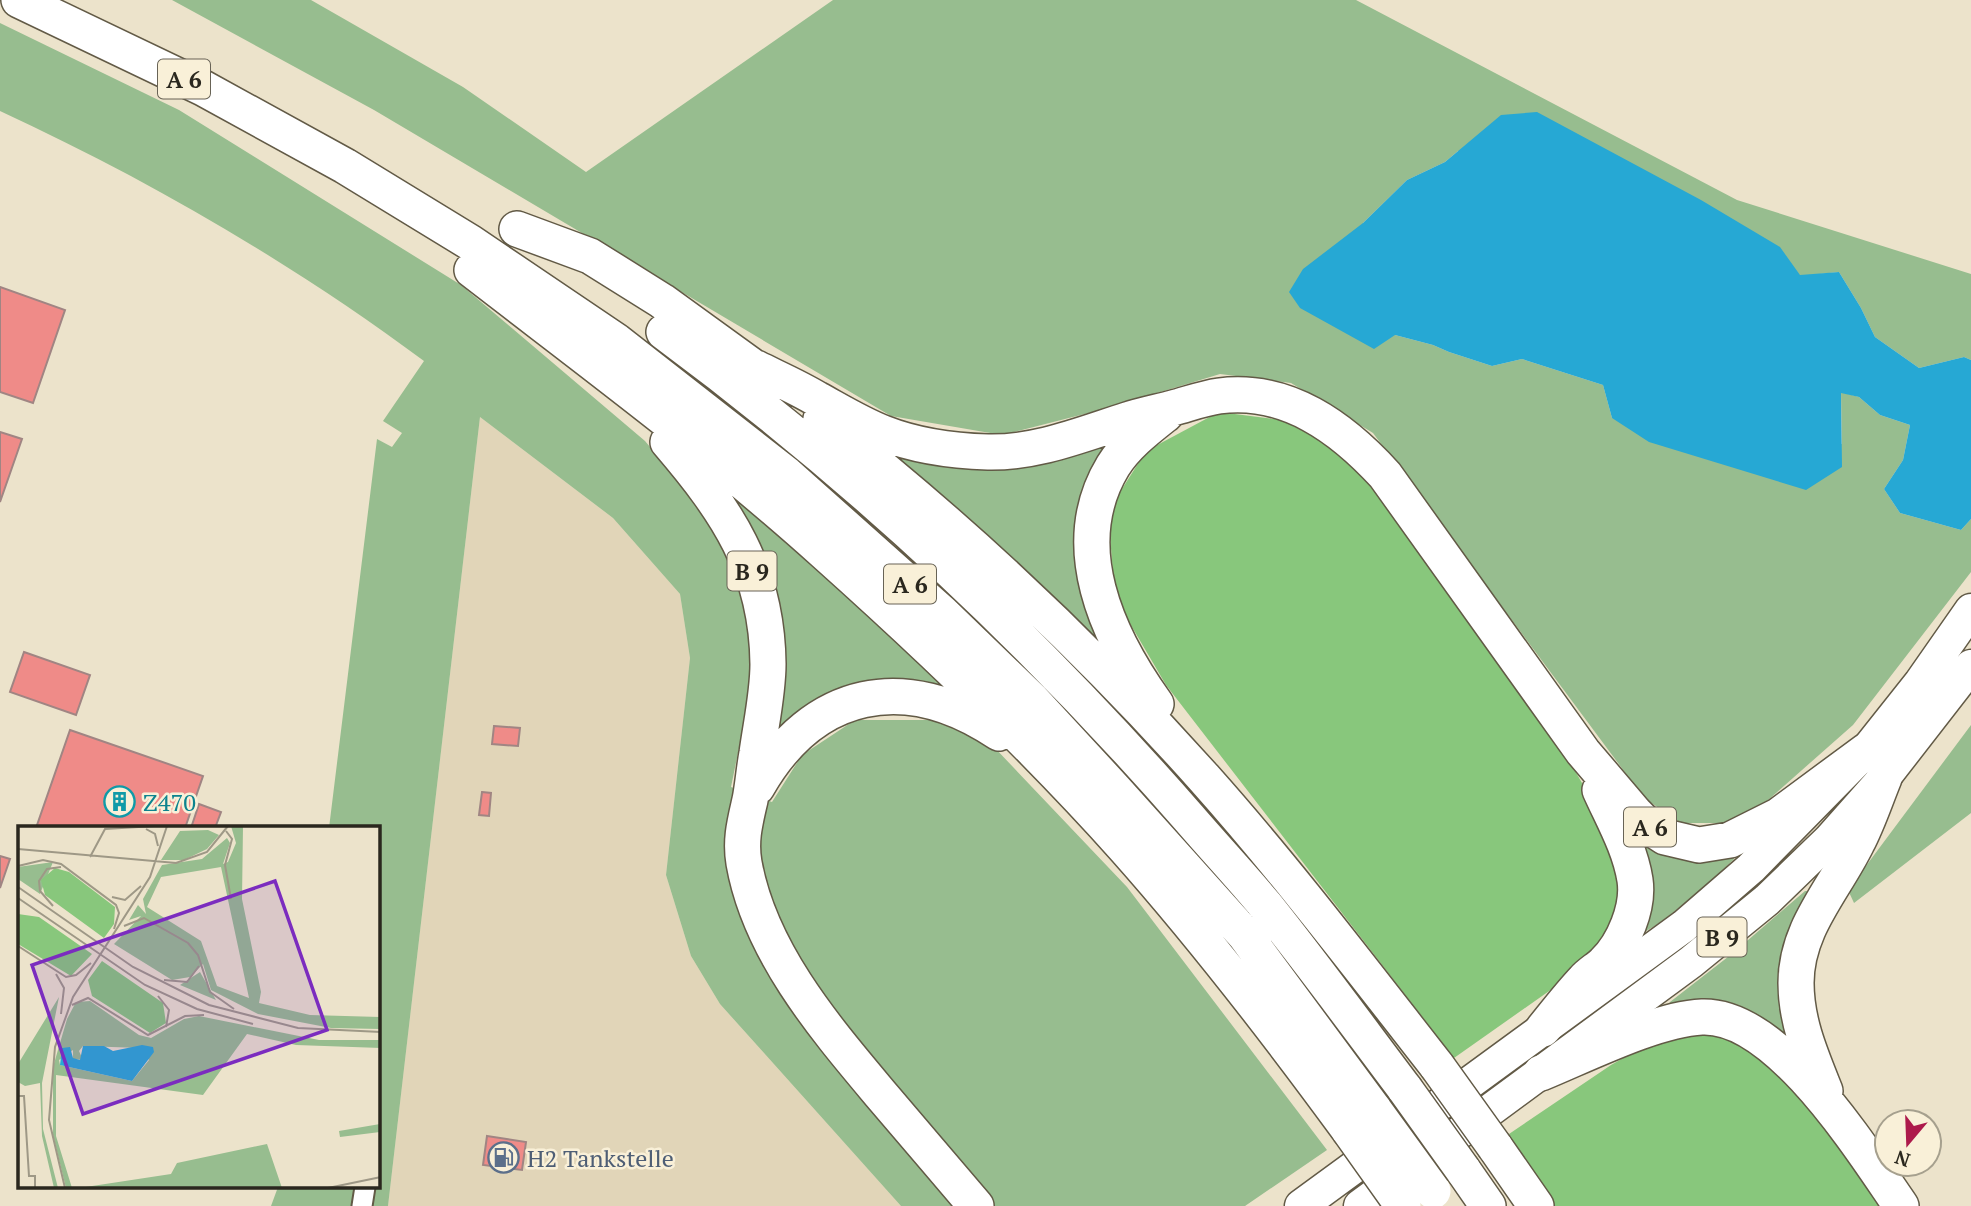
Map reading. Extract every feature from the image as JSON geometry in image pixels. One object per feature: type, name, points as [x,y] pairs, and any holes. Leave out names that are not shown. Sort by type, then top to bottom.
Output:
[{"type":"highway","name":"A 6","points":[[19,0],[203,88],[345,166],[471,243],[616,341],[786,474],[942,613],[1032,700],[1245,935],[1362,1120],[1427,1201]]},
{"type":"highway","points":[[345,166],[383,208],[461,261],[704,450],[824,552],[983,700],[1126,849],[1259,1007],[1362,1120]]},
{"type":"highway","name":"A 6","points":[[755,368],[662,301],[590,256],[517,229],[635,310],[830,463],[914,536],[1037,655],[1124,743],[1265,905],[1405,1089],[1489,1206]]},
{"type":"highway","points":[[755,368],[885,434],[925,445],[958,450],[991,452],[1047,446],[1127,420],[1219,396],[1247,395],[1277,400],[1306,411],[1342,433],[1364,453],[1406,503],[1583,752]]},
{"type":"highway","points":[[755,368],[888,471],[959,532],[1028,596],[1203,777],[1307,902],[1437,1066],[1536,1206]]},
{"type":"highway","name":"B 9","points":[[618,383],[701,481],[729,520],[750,566],[763,610],[768,664],[750,800]]},
{"type":"highway","points":[[1174,408],[1140,435],[1114,464],[1097,500],[1093,518],[1092,555],[1098,594],[1124,654],[1203,777]]},
{"type":"highway","name":"B 9","points":[[1360,1206],[1691,962],[1767,900],[1829,840],[1875,765],[1920,683],[1971,610]]},
{"type":"highway","name":"B 9","points":[[1301,1206],[1694,918],[1875,765],[1971,666]]},
{"type":"highway","points":[[976,1206],[831,1034],[790,974],[754,899],[744,862],[742,833],[750,800],[771,762],[802,729],[833,710],[851,703],[890,696],[911,696],[949,706],[984,723],[1051,768]]},
{"type":"highway","name":"A 6","points":[[1583,752],[1648,827],[1665,837],[1699,845],[1730,840],[1875,765]]},
{"type":"highway","name":"B 9","points":[[1542,1030],[1586,977],[1606,961],[1628,923],[1634,904],[1635,882],[1623,838],[1583,752]]},
{"type":"highway","name":"B 9","points":[[1832,1108],[1799,1017],[1796,983],[1798,961],[1814,914],[1857,844],[1875,765]]},
{"type":"highway","points":[[1541,1073],[1631,1036],[1679,1020],[1721,1018],[1756,1033],[1832,1108],[1901,1206]]},
{"type":"street","points":[[362,1206],[365,1188]]},
{"type":"shaded area","points":[[480,417],[613,518],[680,594],[690,658],[666,875],[691,956],[720,1004],[901,1206],[388,1206]]},
{"type":"green space","points":[[172,0],[311,0],[463,87],[586,172],[833,0],[1356,0],[1737,200],[1971,274],[1971,360],[1964,357],[1919,368],[1875,337],[1839,272],[1800,276],[1779,247],[1458,151],[1445,162],[1407,180],[1363,223],[1395,335],[1492,366],[1522,359],[1603,385],[1612,418],[1842,444],[1841,392],[1859,397],[1880,415],[1910,425],[1903,460],[1884,489],[1900,513],[1961,530],[1971,519],[1971,572],[1853,725],[1742,823],[1681,823],[1644,798],[1373,433],[1291,383],[1220,374],[1108,408],[1002,435],[891,416],[374,110]]},
{"type":"green space","points":[[0,23],[179,110],[461,285],[645,441],[697,503],[739,574],[749,624],[752,684],[731,787],[772,802],[802,755],[855,720],[939,720],[994,747],[1127,887],[1327,1150],[1245,1206],[901,1206],[720,1004],[691,956],[666,875],[690,658],[680,594],[613,518],[480,417],[388,1206],[271,1206],[278,1188],[380,1188],[380,826],[329,826],[377,439],[392,447],[402,433],[383,421],[424,361],[323,290],[218,225],[111,165],[0,111]]},
{"type":"green space","points":[[1219,412],[1282,420],[1337,449],[1388,501],[1566,755],[1610,832],[1624,875],[1618,916],[1603,953],[1454,1058],[1166,685],[1115,598],[1108,511],[1146,451]]},
{"type":"green space","points":[[1110,434],[1106,462],[1102,645],[880,445]]},
{"type":"green space","points":[[728,489],[829,574],[946,688],[778,740]]},
{"type":"green space","points":[[1971,725],[1971,813],[1854,903],[1848,890]]},
{"type":"green space","points":[[1632,831],[1734,856],[1734,859],[1673,912],[1641,933]]},
{"type":"green space","points":[[1805,891],[1809,891],[1797,1044],[1666,1008],[1670,1002],[1733,953]]},
{"type":"green space","points":[[1712,1028],[1781,1063],[1887,1206],[1553,1206],[1523,1166],[1509,1134],[1611,1065],[1660,1037]]},
{"type":"water","points":[[1537,112],[1701,200],[1780,247],[1800,275],[1839,272],[1875,337],[1919,368],[1964,357],[1971,360],[1971,519],[1961,530],[1900,513],[1884,489],[1903,460],[1910,425],[1880,415],[1859,397],[1841,393],[1842,467],[1806,490],[1649,442],[1612,418],[1603,385],[1522,359],[1492,366],[1395,335],[1374,349],[1300,308],[1289,292],[1303,269],[1363,223],[1407,180],[1445,162],[1501,115]]},
{"type":"building","points":[[0,287],[65,310],[33,403],[0,392]]},
{"type":"building","points":[[0,432],[22,439],[0,502]]},
{"type":"building","points":[[24,652],[90,675],[76,715],[10,692]]},
{"type":"building","points":[[494,726],[520,728],[518,746],[492,744]]},
{"type":"building","name":"Z470","points":[[70,730],[203,776],[186,826],[37,826]]},
{"type":"building","points":[[482,792],[491,793],[489,816],[479,815]]},
{"type":"building","points":[[199,804],[221,812],[216,826],[192,826]]},
{"type":"building","points":[[0,856],[10,859],[0,888]]},
{"type":"building","points":[[487,1136],[526,1142],[522,1170],[483,1165]]},
{"type":"place","name":"Z470","points":[[120,802]]},
{"type":"place","name":"H2 Tankstelle","points":[[504,1158]]}]
